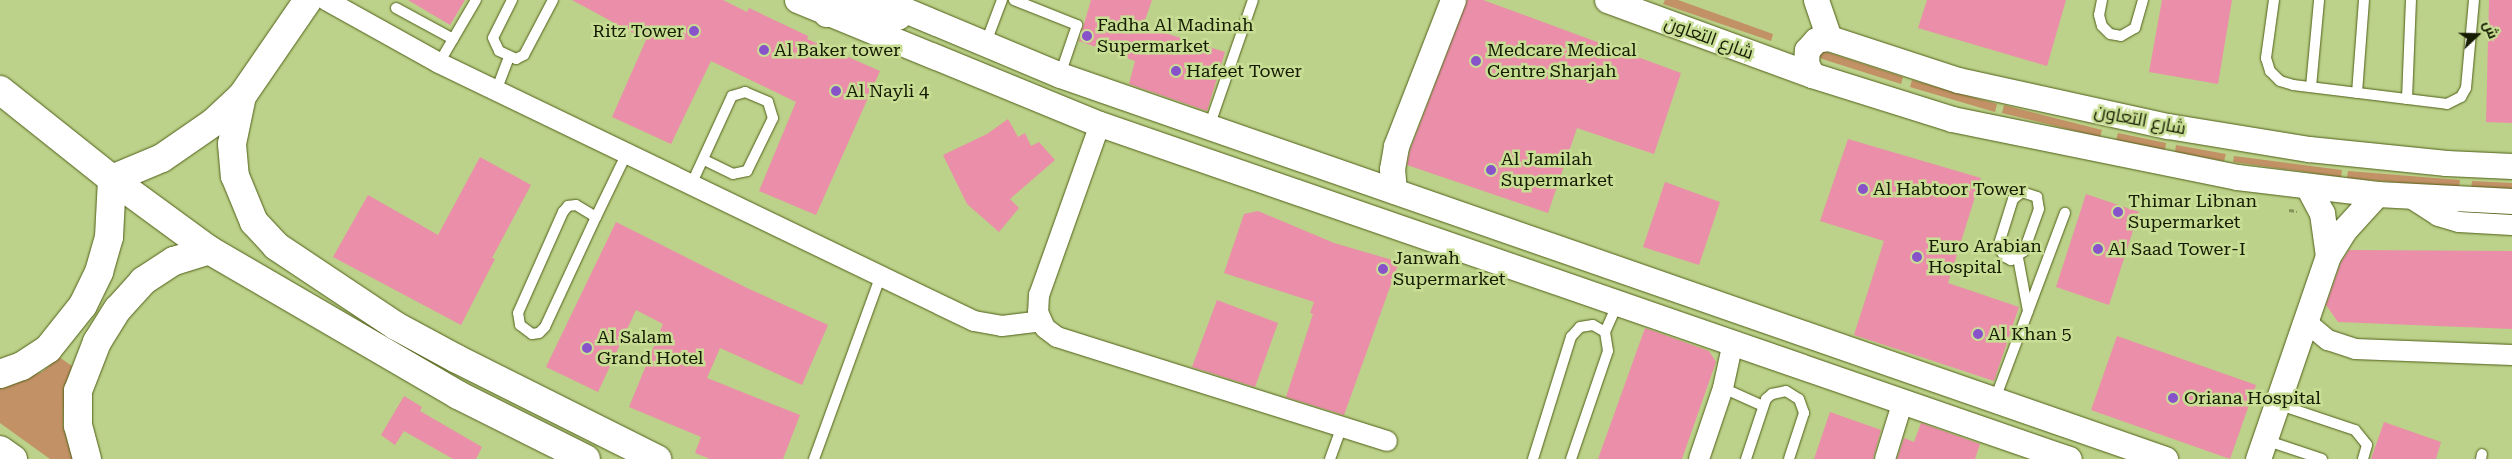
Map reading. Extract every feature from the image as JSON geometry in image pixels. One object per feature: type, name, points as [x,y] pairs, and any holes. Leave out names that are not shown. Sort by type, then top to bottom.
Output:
[{"type":"main road","points":[[112,179],[138,170],[184,145],[242,96],[308,0]]},
{"type":"main road","points":[[0,90],[112,179],[209,250],[450,390],[586,459]]},
{"type":"main road","points":[[242,96],[232,144],[235,176],[254,222],[276,246],[396,326],[571,419],[657,459]]},
{"type":"main road","points":[[0,374],[22,366],[48,349],[83,305],[99,272],[109,237],[112,179]]},
{"type":"main road","points":[[87,459],[78,426],[78,391],[97,342],[118,309],[143,281],[174,261],[209,250]]},
{"type":"main road","points":[[0,450],[13,459]]},
{"type":"street","points":[[326,0],[438,63],[880,278],[987,325],[1016,326],[1041,321]]},
{"type":"street","points":[[797,0],[826,14],[1100,124],[2069,459]]},
{"type":"street","points":[[881,0],[984,46],[1060,75],[2165,459]]},
{"type":"street","points":[[1394,192],[1392,169],[1396,146],[1453,0]]},
{"type":"street","name":"شارع التعاون","points":[[1607,0],[1812,75],[1952,119],[2166,164],[2308,187],[2406,196],[2512,201]]},
{"type":"street","points":[[1812,75],[1806,63],[1807,50],[1816,40],[1829,38],[1816,0]]},
{"type":"street","points":[[826,14],[833,6],[843,2],[886,16],[897,17],[907,12]]},
{"type":"street","name":"شارع التعاون","points":[[1829,38],[1958,80],[2168,126],[2309,149],[2512,166]]},
{"type":"street","points":[[1100,124],[1039,294],[1037,303],[1041,321],[1057,337],[1341,429],[1387,441]]},
{"type":"street","points":[[2308,187],[2322,213],[2328,256]]},
{"type":"street","points":[[2261,450],[2328,256],[2345,229],[2377,194]]},
{"type":"street","points":[[2406,196],[2438,216],[2459,222],[2512,226]]},
{"type":"street","points":[[2305,322],[2328,340],[2355,349],[2512,355]]},
{"type":"street","points":[[1700,459],[1723,388],[1733,342]]},
{"type":"street","points":[[1886,459],[1903,401]]},
{"type":"lane","points":[[438,63],[476,0]]},
{"type":"lane","points":[[512,0],[493,38],[499,51],[508,57],[516,59],[524,55],[553,0]]},
{"type":"lane","points":[[984,46],[1002,0]]},
{"type":"lane","points":[[1014,0],[1077,25],[1060,75]]},
{"type":"lane","points":[[1209,127],[1253,0]]},
{"type":"lane","points":[[2102,0],[2099,15],[2102,26],[2110,34],[2121,36],[2135,28],[2143,0]]},
{"type":"lane","points":[[2274,0],[2266,51],[2267,65],[2280,81],[2311,88],[2448,104],[2457,100],[2464,93],[2474,0]]},
{"type":"lane","points":[[2311,88],[2319,0]]},
{"type":"lane","points":[[2357,93],[2364,0]]},
{"type":"lane","points":[[2407,99],[2411,0]]},
{"type":"lane","points":[[396,8],[453,39]]},
{"type":"lane","points":[[496,91],[508,57]]},
{"type":"lane","points":[[691,185],[735,94],[749,93],[768,102],[773,118],[747,171],[733,174],[704,160]]},
{"type":"lane","points":[[596,217],[576,205],[565,209],[518,313],[519,322],[526,331],[535,334],[544,329],[626,155]]},
{"type":"lane","points":[[2027,192],[2037,197],[2039,209],[2024,251],[2018,258],[2005,258],[1998,246],[2013,199],[2027,192]]},
{"type":"lane","points":[[1995,400],[2065,213]]},
{"type":"lane","points":[[2018,258],[2028,311]]},
{"type":"lane","points":[[814,459],[880,278]]},
{"type":"lane","points":[[1571,459],[1608,351],[1605,332],[1618,302]]},
{"type":"lane","points":[[1533,459],[1571,337],[1586,325],[1605,332]]},
{"type":"lane","points":[[1723,388],[1762,406]]},
{"type":"lane","points":[[1746,459],[1762,406],[1766,399],[1779,391],[1794,394],[1803,406],[1802,420],[1790,459]]},
{"type":"lane","points":[[2276,404],[2356,430],[2367,445],[2363,459]]},
{"type":"lane","points":[[1330,459],[1341,429]]},
{"type":"lane","points":[[2261,450],[2322,459]]},
{"type":"shaded area","points":[[1665,0],[1678,0],[1773,34],[1771,41],[1663,4]]},
{"type":"shaded area","points":[[1814,48],[1903,77],[1901,84],[1813,56]]},
{"type":"shaded area","points":[[1912,80],[1997,104],[1995,112],[1910,87]]},
{"type":"shaded area","points":[[2004,105],[2102,130],[2100,137],[2002,113]]},
{"type":"shaded area","points":[[2118,133],[2166,143],[2165,150],[2116,140]]},
{"type":"shaded area","points":[[2176,145],[2226,154],[2224,161],[2175,152]]},
{"type":"shaded area","points":[[2234,156],[2342,170],[2341,177],[2233,162]]},
{"type":"shaded area","points":[[2348,171],[2460,180],[2459,188],[2347,178]]},
{"type":"shaded area","points":[[2472,181],[2512,183],[2512,192],[2471,189]]},
{"type":"shaded area","points":[[59,357],[72,366],[64,394],[63,425],[73,459],[50,459],[0,423],[0,387],[42,372]]},
{"type":"building","points":[[408,0],[465,0],[450,25]]},
{"type":"building","points":[[572,0],[723,0],[747,12],[749,8],[808,36],[807,39],[880,71],[816,215],[759,191],[796,102],[711,61],[671,144],[612,117],[646,40]]},
{"type":"building","name":"Hafeet Tower","points":[[1091,0],[1152,0],[1143,26],[1225,52],[1207,111],[1129,84],[1135,61],[1079,41]]},
{"type":"building","points":[[1467,0],[1483,0],[1681,73],[1654,154],[1577,128],[1548,213],[1407,165],[1410,150]]},
{"type":"building","points":[[1927,0],[2066,0],[2047,66],[1918,28]]},
{"type":"building","points":[[2162,0],[2232,0],[2218,84],[2149,72]]},
{"type":"building","points":[[2489,0],[2512,0],[2512,123],[2486,122]]},
{"type":"building","points":[[1008,119],[1018,137],[1025,133],[1031,146],[1039,142],[1055,160],[1010,199],[1019,208],[999,232],[967,204],[943,155],[987,134]]},
{"type":"building","points":[[1848,139],[1981,178],[1948,283],[2019,307],[1994,381],[1854,335],[1884,241],[1820,221]]},
{"type":"building","points":[[480,157],[531,185],[492,258],[495,259],[461,325],[333,257],[368,195],[438,235]]},
{"type":"building","points":[[1665,182],[1720,202],[1699,265],[1643,247]]},
{"type":"building","name":"Al Saad Tower-I","points":[[2086,194],[2139,212],[2109,305],[2056,287]]},
{"type":"building","points":[[1258,211],[1334,243],[1399,262],[1344,415],[1286,397],[1313,314],[1310,313],[1314,302],[1224,273],[1244,214]]},
{"type":"building","points":[[616,222],[747,288],[828,325],[802,385],[720,348],[707,378],[800,415],[783,459],[710,459],[695,453],[701,437],[629,407],[663,324],[636,310],[598,392],[546,367]]},
{"type":"building","points":[[2349,250],[2512,251],[2512,329],[2338,322],[2326,305],[2341,262]]},
{"type":"building","points":[[1217,300],[1278,323],[1255,387],[1192,367]]},
{"type":"building","points":[[1645,328],[1709,351],[1716,362],[1682,459],[1598,459]]},
{"type":"building","name":"Oriana Hospital","points":[[2117,336],[2256,385],[2230,459],[2091,410]]},
{"type":"building","points":[[404,396],[422,407],[420,411],[482,447],[476,459],[453,459],[404,431],[395,445],[381,435]]},
{"type":"building","points":[[1830,412],[1881,430],[1873,459],[1814,459]]},
{"type":"building","points":[[2384,422],[2441,442],[2436,459],[2371,459]]},
{"type":"building","points":[[1921,423],[1980,444],[1975,459],[1897,459],[1904,438],[1914,442]]},
{"type":"place","name":"Ritz Tower","points":[[694,31]]},
{"type":"place","name":"Fadha Al Madinah Supermarket","points":[[1087,36]]},
{"type":"place","name":"Al Baker tower","points":[[764,50]]},
{"type":"place","name":"Medcare Medical Centre Sharjah","points":[[1476,61]]},
{"type":"place","name":"Hafeet Tower","points":[[1176,71]]},
{"type":"place","name":"Al Nayli 4","points":[[836,91]]},
{"type":"place","name":"Al Jamilah Supermarket","points":[[1491,170]]},
{"type":"place","name":"Al Habtoor Tower","points":[[1863,189]]},
{"type":"place","name":"Thimar Libnan Supermarket","points":[[2118,212]]},
{"type":"place","name":"Al Saad Tower-I","points":[[2098,249]]},
{"type":"place","name":"Euro Arabian Hospital","points":[[1917,257]]},
{"type":"place","name":"Janwah Supermarket","points":[[1383,269]]},
{"type":"place","name":"Al Khan 5","points":[[1978,334]]},
{"type":"place","name":"Al Salam Grand Hotel","points":[[587,348]]},
{"type":"place","name":"Oriana Hospital","points":[[2173,398]]}]
